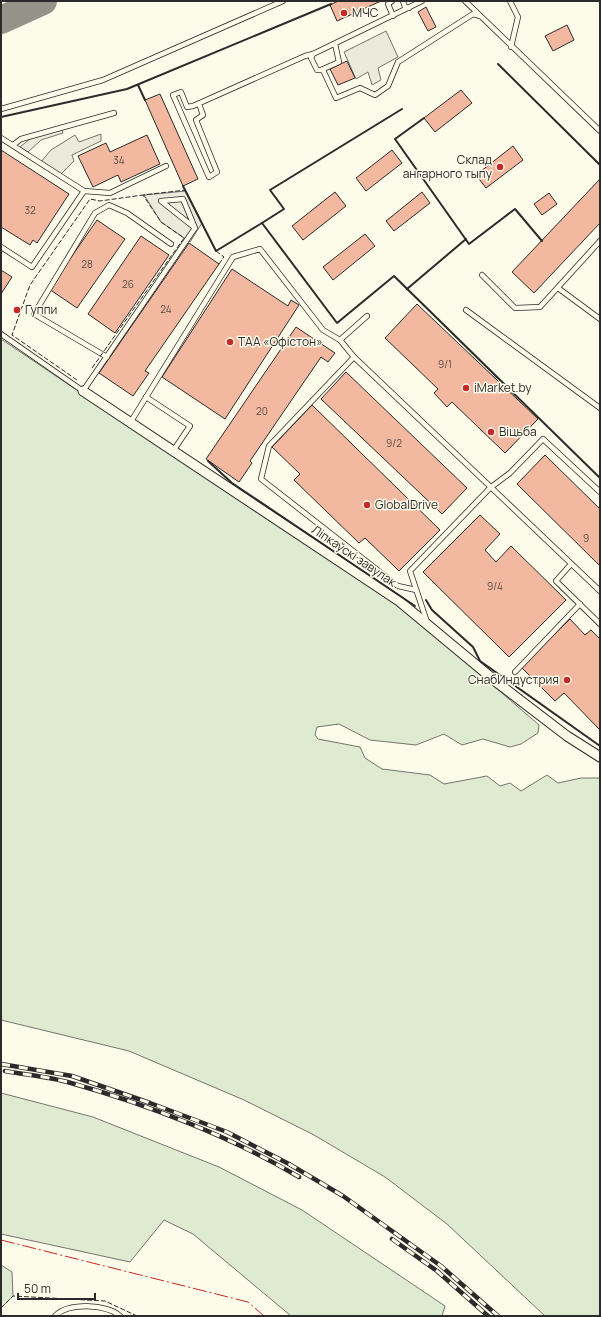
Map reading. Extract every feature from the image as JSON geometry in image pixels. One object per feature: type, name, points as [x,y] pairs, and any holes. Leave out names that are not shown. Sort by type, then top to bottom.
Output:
[{"type":"street","name":"Ліпкаўскі завулак","points":[[83,391],[399,601],[489,676],[567,736],[600,757]]},
{"type":"lane","points":[[1,109],[104,80],[283,1]]},
{"type":"lane","points":[[392,1],[388,4],[393,16]]},
{"type":"lane","points":[[403,1],[409,8]]},
{"type":"lane","points":[[198,104],[202,116],[196,120],[217,172],[209,177],[173,95],[181,92],[188,108],[313,54],[422,1]]},
{"type":"lane","points":[[465,1],[511,47],[600,131]]},
{"type":"lane","points":[[510,1],[518,17],[511,47]]},
{"type":"lane","points":[[323,70],[336,98],[360,88],[375,94],[388,86],[398,62],[472,14],[480,16]]},
{"type":"lane","points":[[313,54],[311,58],[316,68],[319,71],[323,70],[339,61],[334,44]]},
{"type":"lane","points":[[13,145],[21,139],[114,114]]},
{"type":"lane","points":[[1,138],[84,191],[110,193],[166,166]]},
{"type":"lane","points":[[1,247],[32,267],[84,191]]},
{"type":"lane","points":[[183,199],[195,228],[184,219],[161,201],[183,199]]},
{"type":"lane","points":[[107,356],[34,314],[95,213],[109,205],[127,213],[171,244]]},
{"type":"lane","points":[[1,334],[83,391],[195,228]]},
{"type":"lane","points":[[482,275],[514,308],[540,307],[600,241]]},
{"type":"lane","points":[[130,423],[233,257],[260,249],[323,330],[340,340],[354,357],[600,591]]},
{"type":"lane","points":[[558,288],[600,319]]},
{"type":"lane","points":[[466,310],[600,408]]},
{"type":"lane","points":[[340,340],[367,316]]},
{"type":"lane","points":[[354,357],[269,446],[261,479],[398,586],[416,590]]},
{"type":"lane","points":[[146,397],[190,426],[173,452]]},
{"type":"lane","points":[[428,624],[410,571],[490,488],[510,473],[544,439],[600,492]]},
{"type":"lane","points":[[571,564],[556,581],[600,624]]},
{"type":"lane","points":[[515,672],[580,604]]},
{"type":"lane","points":[[55,1316],[59,1312],[89,1305],[114,1310],[120,1316]]},
{"type":"green space","points":[[1,339],[414,617],[539,725],[538,733],[521,744],[510,747],[483,739],[462,745],[444,734],[416,745],[370,740],[339,724],[317,727],[315,735],[318,739],[360,747],[365,758],[382,769],[430,775],[444,784],[487,776],[500,786],[510,783],[521,791],[547,775],[558,783],[581,778],[600,778],[600,1316],[545,1316],[447,1224],[385,1177],[314,1135],[244,1100],[129,1051],[1,1020]]},
{"type":"green space","points":[[1,1093],[93,1117],[219,1167],[302,1210],[445,1306],[442,1316],[291,1316],[193,1234],[164,1220],[130,1262],[1,1234]]},
{"type":"green space","points":[[1,1265],[12,1272],[13,1296],[1,1308]]},
{"type":"shaded area","points":[[386,31],[398,57],[378,68],[381,80],[372,85],[368,72],[356,79],[344,52]]},
{"type":"shaded area","points":[[61,126],[63,133],[41,140],[28,152],[20,147],[35,135]]},
{"type":"shaded area","points":[[101,134],[101,141],[72,155],[74,161],[60,175],[40,163],[51,150],[75,135],[79,142]]},
{"type":"shaded area","points":[[186,191],[202,223],[190,242],[161,222],[144,195]]},
{"type":"building","name":"МЧС","points":[[338,1],[381,1],[337,21],[330,5]]},
{"type":"building","points":[[426,7],[436,27],[428,31],[418,12]]},
{"type":"building","points":[[567,25],[574,40],[553,51],[545,36]]},
{"type":"building","points":[[347,61],[355,78],[338,85],[330,69]]},
{"type":"building","name":"Склад ангарного тыпу","points":[[461,90],[472,103],[435,132],[424,118]]},
{"type":"building","points":[[160,94],[198,179],[183,186],[145,100]]},
{"type":"building","points":[[147,135],[160,164],[121,182],[118,175],[93,187],[78,156],[106,143],[110,152]]},
{"type":"building","name":"Склад ангарного тыпу","points":[[513,146],[523,160],[486,188],[476,175]]},
{"type":"building","points":[[1,150],[69,194],[37,243],[33,240],[30,245],[1,227]]},
{"type":"building","points":[[392,150],[402,163],[366,191],[356,178]]},
{"type":"building","points":[[600,179],[600,223],[534,293],[512,272]]},
{"type":"building","points":[[335,192],[346,206],[303,240],[292,226]]},
{"type":"building","points":[[422,192],[430,203],[394,231],[386,221]]},
{"type":"building","points":[[549,193],[557,204],[542,215],[534,204]]},
{"type":"building","points":[[97,220],[125,239],[77,308],[49,289]]},
{"type":"building","points":[[365,234],[375,246],[333,280],[323,267]]},
{"type":"building","points":[[141,236],[169,255],[115,333],[88,314]]},
{"type":"building","points":[[189,243],[219,264],[145,371],[149,373],[133,396],[99,373]]},
{"type":"building","name":"ТАА «Офістон»","points":[[232,269],[288,306],[291,300],[299,305],[225,419],[162,377]]},
{"type":"building","points":[[1,270],[12,277],[1,294]]},
{"type":"building","points":[[417,304],[538,419],[505,453],[452,402],[447,407],[434,393],[438,389],[385,338]]},
{"type":"building","points":[[296,327],[335,353],[328,362],[321,357],[250,461],[252,463],[239,482],[206,459]]},
{"type":"building","points":[[346,372],[467,488],[442,514],[321,399]]},
{"type":"building","name":"GlobalDrive","points":[[312,405],[440,530],[399,571],[365,538],[359,543],[294,480],[300,474],[272,447]]},
{"type":"building","points":[[545,455],[600,509],[600,566],[517,484]]},
{"type":"building","points":[[480,515],[500,534],[485,550],[496,562],[511,546],[566,600],[509,657],[423,572]]},
{"type":"building","name":"СнабИндустрия","points":[[570,619],[585,635],[591,630],[600,639],[600,730],[564,693],[555,701],[521,667]]},
{"type":"taxiway","points":[[1,20],[43,1]]},
{"type":"railway","points":[[1,1064],[72,1076],[227,1132],[289,1164],[343,1196],[441,1266],[498,1316]]},
{"type":"railway","points":[[5,1071],[71,1083],[100,1091],[158,1111],[246,1148],[299,1177]]},
{"type":"railway","points":[[392,1239],[437,1271],[488,1316]]},
{"type":"fence","points":[[92,368],[184,238],[161,222],[143,195],[186,190]]},
{"type":"fence","points":[[77,380],[12,335],[30,285],[90,199],[100,201],[143,195]]},
{"type":"fence","points":[[216,251],[224,257],[219,264]]},
{"type":"fence","points":[[1,1308],[13,1296],[105,1301],[137,1316]]},
{"type":"wall","points":[[1,117],[127,89],[331,4]]},
{"type":"wall","points":[[498,64],[600,165]]},
{"type":"wall","points":[[138,85],[145,100]]},
{"type":"wall","points":[[262,223],[284,209],[270,190],[402,109]]},
{"type":"wall","points":[[424,118],[395,139],[469,244],[515,209],[542,241]]},
{"type":"wall","points":[[183,186],[216,251],[262,223],[337,323],[394,276],[600,478]]},
{"type":"wall","points":[[407,289],[466,239]]},
{"type":"wall","points":[[208,461],[232,483],[415,606]]},
{"type":"wall","points":[[426,600],[432,610],[473,647],[480,661],[600,746]]},
{"type":"power","points":[[1,1240],[248,1302],[264,1316]]},
{"type":"place","name":"МЧС","points":[[344,13]]},
{"type":"place","name":"Склад ангарного тыпу","points":[[500,167]]},
{"type":"place","name":"Гуппи","points":[[17,310]]},
{"type":"place","name":"ТАА «Офістон»","points":[[230,342]]},
{"type":"place","name":"iMarket.by","points":[[466,388]]},
{"type":"place","name":"Віцьба","points":[[491,432]]},
{"type":"place","name":"GlobalDrive","points":[[367,505]]},
{"type":"place","name":"СнабИндустрия","points":[[567,680]]}]
